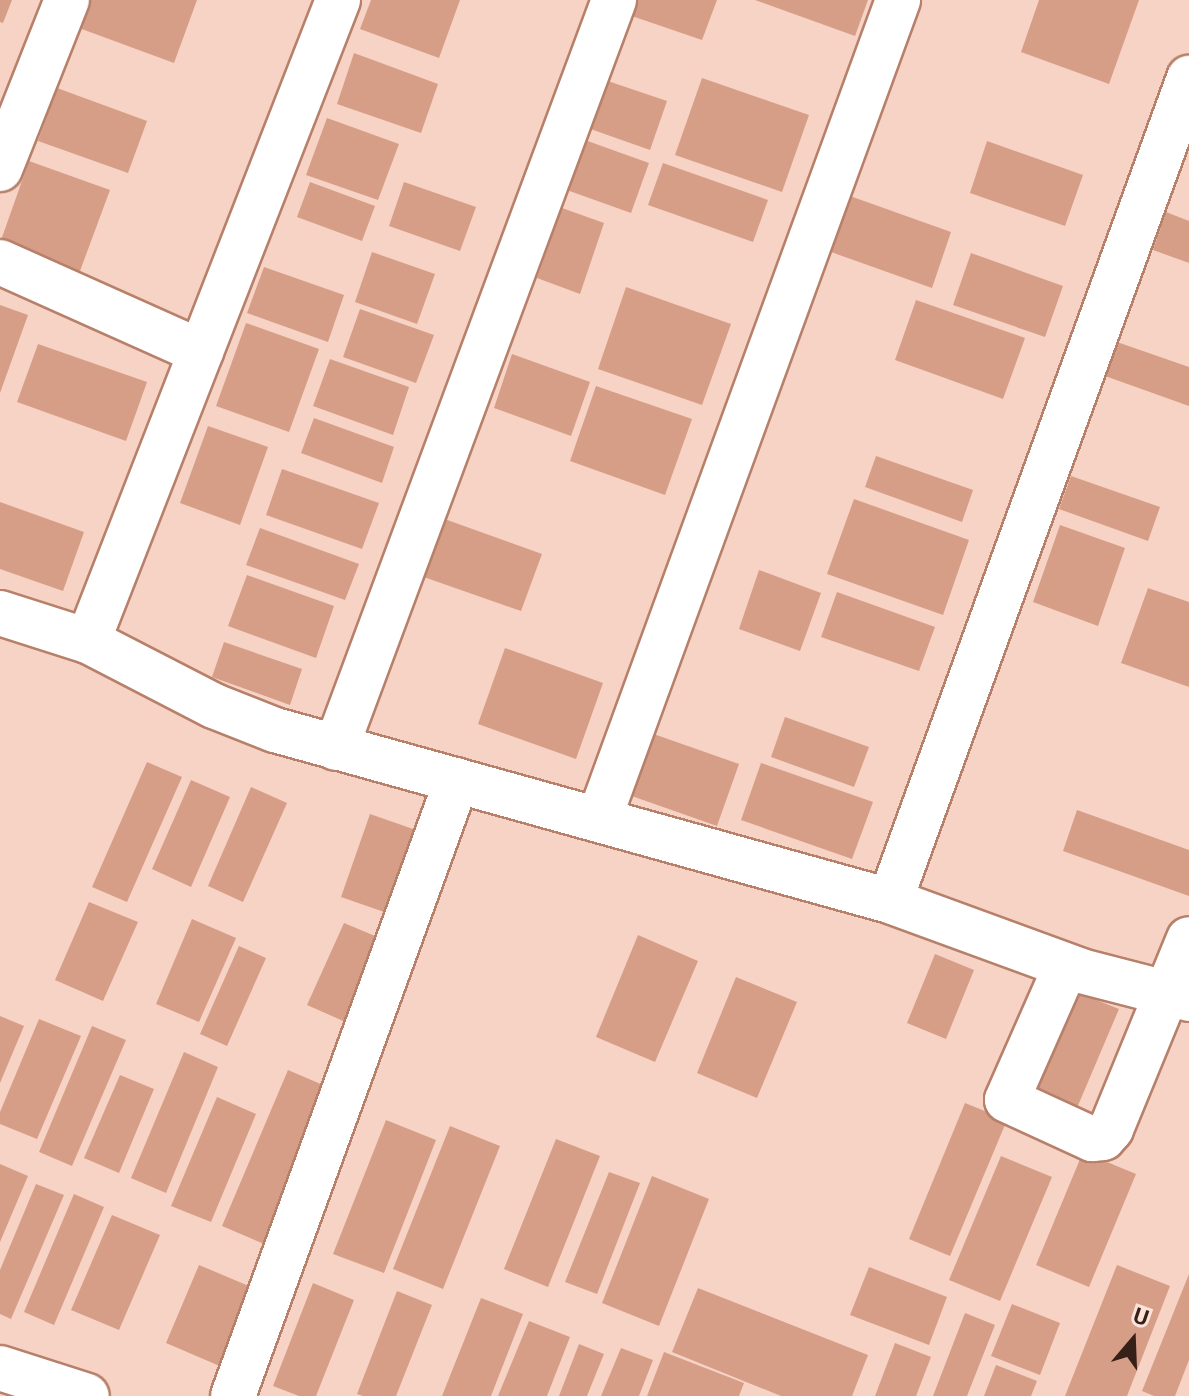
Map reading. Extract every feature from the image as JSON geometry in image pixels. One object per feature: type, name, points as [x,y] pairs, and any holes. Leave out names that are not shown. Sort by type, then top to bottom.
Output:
[{"type":"street","points":[[0,169],[67,0]]},
{"type":"street","points":[[88,641],[338,0]]},
{"type":"street","points":[[336,748],[614,0]]},
{"type":"street","points":[[599,819],[898,0]]},
{"type":"street","points":[[890,901],[1189,78]]},
{"type":"street","points":[[0,262],[201,352]]},
{"type":"street","points":[[0,613],[88,641],[214,706],[336,748],[890,901],[1066,966],[1179,997]]},
{"type":"street","points":[[233,1396],[457,780]]},
{"type":"street","points":[[1066,966],[1007,1100],[1092,1139],[1103,1138],[1111,1129],[1179,997],[1189,939]]},
{"type":"street","points":[[0,1368],[87,1396]]},
{"type":"building","points":[[0,0],[12,0],[3,23],[0,22]]},
{"type":"building","points":[[89,0],[197,0],[174,63],[79,28]]},
{"type":"building","points":[[371,0],[460,0],[439,58],[360,29]]},
{"type":"building","points":[[627,0],[717,0],[702,40],[623,13]]},
{"type":"building","points":[[755,0],[868,0],[855,36]]},
{"type":"building","points":[[1039,0],[1139,0],[1109,84],[1021,52]]},
{"type":"building","points":[[354,53],[438,84],[421,133],[337,104]]},
{"type":"building","points":[[599,78],[667,101],[650,150],[582,126]]},
{"type":"building","points":[[702,78],[809,115],[782,192],[675,155]]},
{"type":"building","points":[[57,88],[147,121],[128,173],[38,141]]},
{"type":"building","points":[[327,118],[399,144],[378,200],[306,175]]},
{"type":"building","points":[[582,139],[649,163],[631,213],[564,189]]},
{"type":"building","points":[[987,141],[1083,175],[1065,226],[970,193]]},
{"type":"building","points":[[29,161],[110,190],[80,271],[0,243]]},
{"type":"building","points":[[663,163],[768,200],[753,242],[648,205]]},
{"type":"building","points":[[310,182],[375,206],[362,241],[297,217]]},
{"type":"building","points":[[404,182],[476,207],[460,251],[389,226]]},
{"type":"building","points":[[850,196],[951,232],[932,288],[831,252]]},
{"type":"building","points":[[562,208],[604,223],[580,294],[537,278]]},
{"type":"building","points":[[1166,212],[1189,221],[1189,263],[1153,250]]},
{"type":"building","points":[[372,252],[435,274],[417,324],[355,302]]},
{"type":"building","points":[[971,253],[1063,286],[1045,337],[953,305]]},
{"type":"building","points":[[264,267],[344,295],[328,342],[247,313]]},
{"type":"building","points":[[626,287],[731,324],[702,405],[598,369]]},
{"type":"building","points":[[916,300],[1025,338],[1003,399],[895,360]]},
{"type":"building","points":[[0,305],[28,315],[0,393]]},
{"type":"building","points":[[360,309],[434,335],[416,383],[343,357]]},
{"type":"building","points":[[246,323],[319,349],[289,432],[216,406]]},
{"type":"building","points":[[1117,342],[1189,367],[1189,406],[1105,376]]},
{"type":"building","points":[[38,344],[147,382],[126,441],[17,402]]},
{"type":"building","points":[[512,354],[590,382],[571,436],[494,408]]},
{"type":"building","points":[[330,359],[409,387],[393,435],[313,406]]},
{"type":"building","points":[[596,386],[692,419],[665,495],[570,461]]},
{"type":"building","points":[[314,418],[394,447],[382,483],[301,453]]},
{"type":"building","points":[[208,426],[268,447],[240,525],[180,503]]},
{"type":"building","points":[[876,456],[973,490],[962,522],[865,487]]},
{"type":"building","points":[[282,469],[379,503],[362,549],[266,515]]},
{"type":"building","points":[[1071,476],[1160,507],[1148,541],[1059,509]]},
{"type":"building","points":[[854,499],[969,540],[943,615],[827,574]]},
{"type":"building","points":[[0,502],[84,532],[63,591],[0,569]]},
{"type":"building","points":[[439,517],[542,554],[521,611],[418,575]]},
{"type":"building","points":[[1060,525],[1125,548],[1098,626],[1033,602]]},
{"type":"building","points":[[260,528],[359,564],[345,600],[246,565]]},
{"type":"building","points":[[759,570],[821,593],[800,651],[739,629]]},
{"type":"building","points":[[247,575],[334,606],[316,658],[228,626]]},
{"type":"building","points":[[1148,588],[1189,602],[1189,687],[1121,663]]},
{"type":"building","points":[[837,592],[935,627],[919,671],[821,637]]},
{"type":"building","points":[[224,642],[302,669],[290,705],[212,677]]},
{"type":"building","points":[[505,648],[603,683],[576,759],[478,724]]},
{"type":"building","points":[[785,717],[869,747],[854,787],[771,757]]},
{"type":"building","points":[[648,732],[739,764],[717,826],[626,794]]},
{"type":"building","points":[[147,762],[182,777],[127,902],[92,887]]},
{"type":"building","points":[[761,763],[873,802],[852,859],[741,820]]},
{"type":"building","points":[[191,780],[230,797],[191,887],[152,869]]},
{"type":"building","points":[[251,787],[287,803],[243,902],[208,886]]},
{"type":"building","points":[[1077,810],[1189,850],[1189,896],[1063,851]]},
{"type":"building","points":[[370,814],[416,830],[387,913],[341,897]]},
{"type":"building","points":[[89,902],[138,922],[103,1001],[55,980]]},
{"type":"building","points":[[192,919],[236,938],[199,1022],[156,1004]]},
{"type":"building","points":[[344,923],[387,941],[350,1024],[307,1005]]},
{"type":"building","points":[[638,935],[698,961],[655,1062],[596,1037]]},
{"type":"building","points":[[239,946],[266,958],[227,1046],[200,1034]]},
{"type":"building","points":[[935,954],[974,970],[946,1039],[907,1023]]},
{"type":"building","points":[[736,977],[797,1002],[757,1098],[697,1073]]},
{"type":"building","points":[[1074,991],[1119,1009],[1071,1122],[1026,1104]]},
{"type":"building","points":[[0,1016],[24,1026],[0,1083]]},
{"type":"building","points":[[39,1019],[81,1036],[37,1139],[0,1124],[0,1112]]},
{"type":"building","points":[[92,1026],[126,1040],[72,1166],[39,1152]]},
{"type":"building","points":[[184,1052],[218,1067],[166,1193],[131,1178]]},
{"type":"building","points":[[288,1070],[330,1088],[264,1244],[222,1226]]},
{"type":"building","points":[[120,1075],[154,1089],[119,1173],[84,1158]]},
{"type":"building","points":[[217,1097],[256,1114],[211,1222],[171,1206]]},
{"type":"building","points":[[965,1103],[1007,1120],[950,1256],[909,1239]]},
{"type":"building","points":[[386,1120],[436,1140],[384,1273],[333,1254]]},
{"type":"building","points":[[450,1126],[500,1146],[443,1289],[393,1269]]},
{"type":"building","points":[[556,1139],[600,1156],[548,1287],[504,1269]]},
{"type":"building","points":[[1083,1152],[1136,1174],[1089,1287],[1036,1265]]},
{"type":"building","points":[[1001,1156],[1052,1177],[1000,1301],[949,1280]]},
{"type":"building","points":[[0,1164],[28,1176],[0,1242]]},
{"type":"building","points":[[609,1172],[640,1183],[597,1294],[565,1282]]},
{"type":"building","points":[[652,1176],[709,1199],[659,1326],[602,1303]]},
{"type":"building","points":[[36,1184],[64,1195],[11,1319],[0,1314],[0,1270]]},
{"type":"building","points":[[74,1194],[104,1207],[54,1325],[24,1312]]},
{"type":"building","points":[[112,1215],[160,1235],[119,1330],[71,1310]]},
{"type":"building","points":[[199,1265],[256,1289],[222,1367],[166,1343]]},
{"type":"building","points":[[1117,1265],[1170,1286],[1127,1396],[1065,1396]]},
{"type":"building","points":[[869,1267],[947,1297],[929,1345],[850,1315]]},
{"type":"building","points":[[1189,1274],[1189,1360],[1175,1396],[1154,1396],[1142,1391]]},
{"type":"building","points":[[313,1283],[354,1300],[316,1396],[299,1396],[273,1386]]},
{"type":"building","points":[[698,1288],[868,1355],[852,1396],[781,1396],[672,1352]]},
{"type":"building","points":[[397,1291],[432,1305],[396,1396],[357,1394]]},
{"type":"building","points":[[481,1298],[523,1314],[491,1396],[442,1396]]},
{"type":"building","points":[[1012,1304],[1060,1323],[1040,1375],[991,1356]]},
{"type":"building","points":[[965,1313],[995,1325],[967,1396],[933,1396]]},
{"type":"building","points":[[529,1321],[570,1337],[547,1396],[498,1396]]},
{"type":"building","points":[[895,1343],[931,1357],[916,1396],[875,1396]]},
{"type":"building","points":[[579,1344],[604,1354],[587,1396],[559,1396]]},
{"type":"building","points":[[621,1348],[653,1360],[639,1396],[601,1396]]},
{"type":"building","points":[[664,1352],[744,1383],[739,1396],[647,1396]]},
{"type":"building","points":[[996,1365],[1037,1381],[1031,1396],[984,1396]]}]
